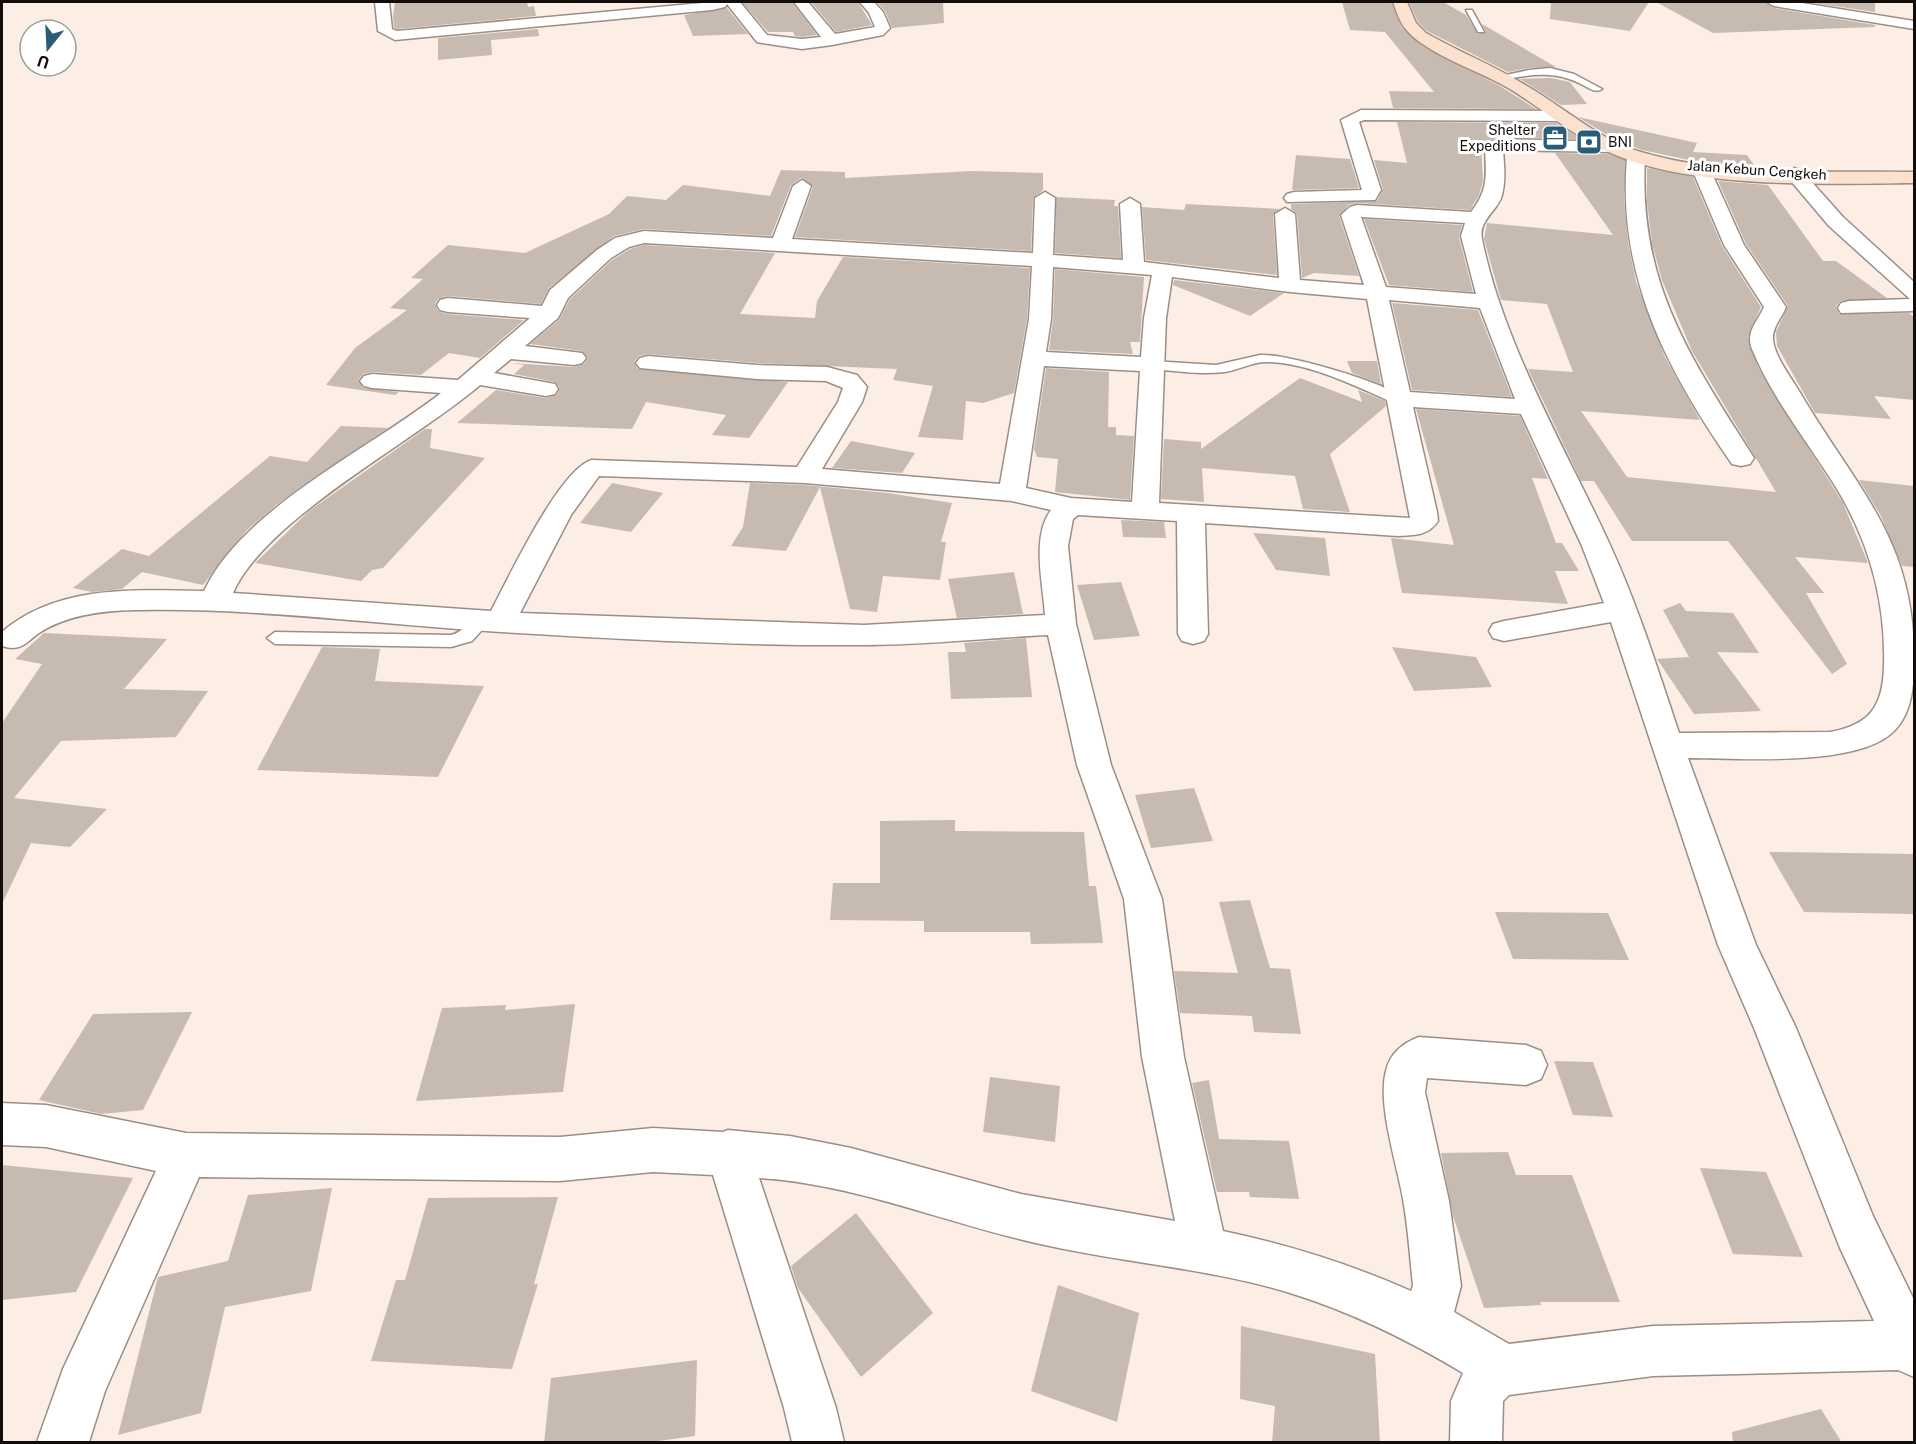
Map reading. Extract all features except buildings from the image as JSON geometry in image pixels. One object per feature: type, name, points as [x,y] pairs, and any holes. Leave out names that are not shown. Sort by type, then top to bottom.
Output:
[{"type":"street","points":[[382,2],[388,18],[385,31],[396,36],[722,3],[762,39],[792,44],[867,36],[883,28],[876,12],[867,2]]},
{"type":"street","points":[[801,2],[832,41]]},
{"type":"street","name":"Jalan Kebun Cengkeh","points":[[1400,2],[1410,25],[1421,36],[1500,77],[1612,147],[1636,157],[1701,169],[1914,178]]},
{"type":"street","points":[[1774,2],[1914,25]]},
{"type":"street","points":[[722,3],[729,19]]},
{"type":"street","points":[[1290,286],[1289,206],[1368,196],[1372,190],[1350,120],[1361,115],[1561,116]]},
{"type":"street","points":[[1476,1443],[1477,1401],[1485,1380],[1505,1370],[1653,1351],[1913,1348],[1856,1232],[1775,1028],[1737,945],[1667,746],[1623,610],[1530,406],[1490,302],[1471,236],[1476,218],[1492,198],[1496,183],[1493,149],[1497,145],[1612,147]]},
{"type":"street","points":[[1636,157],[1633,188],[1635,226],[1646,272],[1672,344],[1741,458]]},
{"type":"street","points":[[1667,746],[1830,744],[1851,741],[1886,720],[1895,699],[1901,662],[1903,599],[1882,556],[1869,520],[1836,464],[1804,419],[1763,348],[1760,335],[1763,325],[1773,315],[1775,307],[1734,245],[1701,169]]},
{"type":"street","points":[[1794,174],[1813,199],[1852,240],[1914,293]]},
{"type":"street","points":[[780,246],[802,186]]},
{"type":"street","points":[[1011,494],[1040,319],[1045,198]]},
{"type":"street","points":[[1130,204],[1134,267]]},
{"type":"street","points":[[492,621],[570,495],[592,468],[805,475],[1011,494],[1071,506],[1191,512],[1398,528],[1418,526],[1424,521],[1423,512],[1397,399],[1377,293],[1352,212],[1476,218]]},
{"type":"street","points":[[214,601],[218,585],[284,517],[436,409],[550,313],[558,295],[604,254],[621,242],[633,238],[948,252],[1134,267],[1290,286],[1490,302]]},
{"type":"street","points":[[1145,509],[1155,318],[1162,270]]},
{"type":"street","points":[[448,305],[550,313]]},
{"type":"street","points":[[1849,308],[1914,305]]},
{"type":"street","points":[[504,351],[574,358]]},
{"type":"street","points":[[1033,358],[1152,365]]},
{"type":"street","points":[[648,363],[826,375],[849,380],[855,387],[850,402],[805,475]]},
{"type":"street","points":[[408,364],[472,378],[546,388]]},
{"type":"street","points":[[372,381],[472,378]]},
{"type":"street","points":[[1397,399],[1530,406]]},
{"type":"street","points":[[1071,506],[1060,516],[1054,546],[1061,624],[1094,765],[1122,836],[1143,899],[1163,1057],[1204,1250]]},
{"type":"street","points":[[1191,512],[1193,634]]},
{"type":"street","points":[[13,639],[28,626],[67,607],[138,600],[214,601],[492,621],[720,632],[864,635],[1061,624]]},
{"type":"street","points":[[1504,631],[1623,610]]},
{"type":"street","points":[[1426,1323],[1437,1286],[1426,1201],[1404,1092],[1407,1070],[1419,1056],[1526,1065]]},
{"type":"street","points":[[2,1124],[46,1126],[186,1155],[560,1159],[653,1150],[728,1152],[790,1158],[851,1170],[1021,1217],[1204,1250],[1289,1269],[1362,1294],[1426,1323],[1505,1370]]},
{"type":"street","points":[[728,1152],[810,1408],[818,1443]]},
{"type":"street","points":[[63,1443],[81,1387],[186,1155]]},
{"type":"lane","points":[[1465,8],[1481,30]]},
{"type":"lane","points":[[1500,77],[1551,70],[1567,72],[1598,89]]},
{"type":"lane","points":[[1152,365],[1210,370],[1228,368],[1264,358],[1278,358],[1348,379],[1397,399]]},
{"type":"lane","points":[[275,638],[451,641],[466,636],[492,621]]},
{"type":"place","name":"Shelter Expeditions","points":[[1555,138]]},
{"type":"place","name":"BNI","points":[[1589,142]]}]
